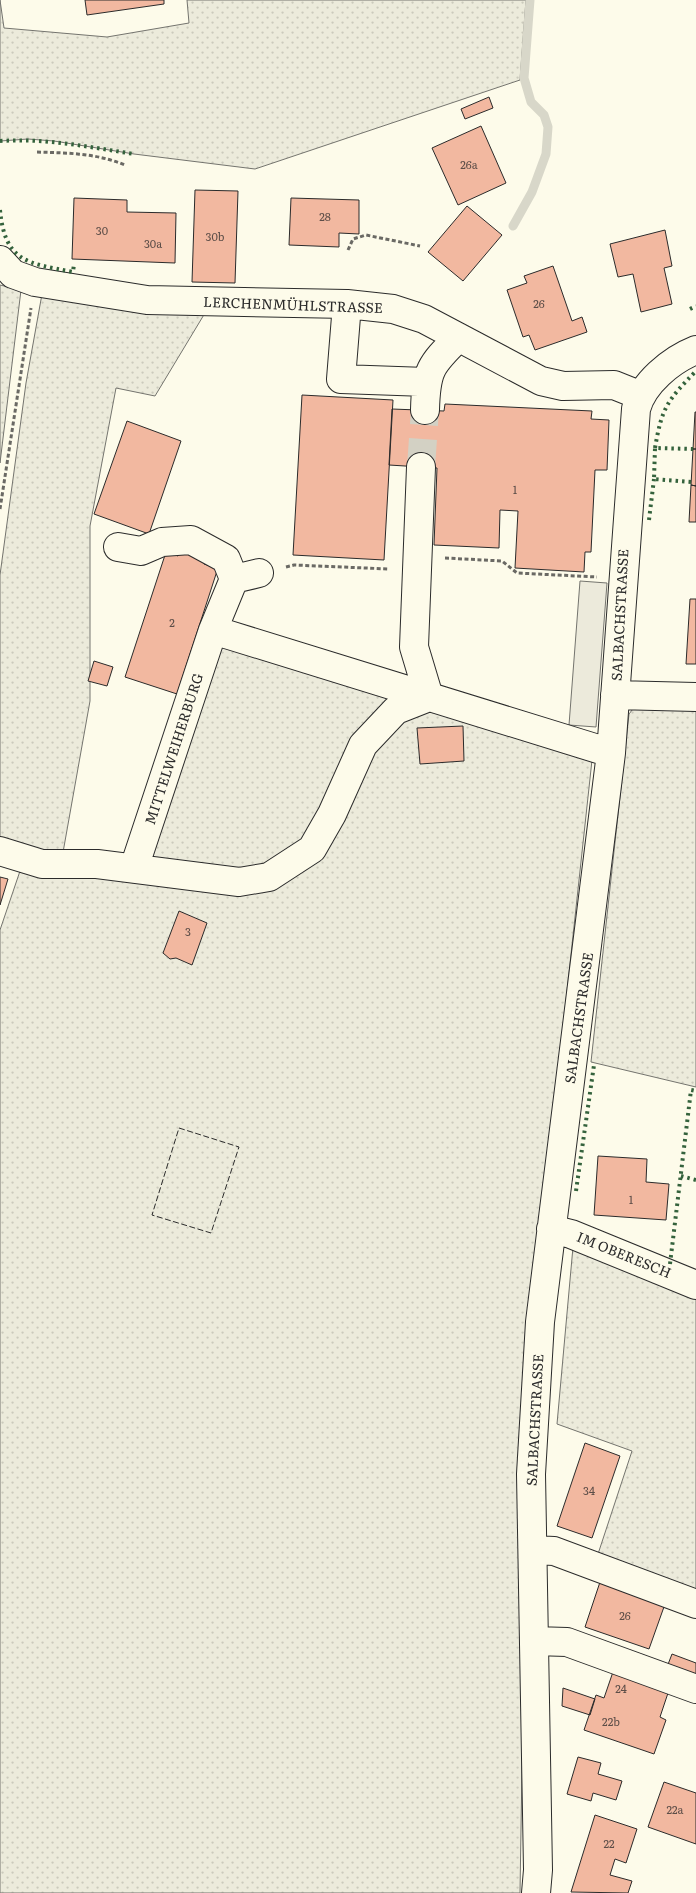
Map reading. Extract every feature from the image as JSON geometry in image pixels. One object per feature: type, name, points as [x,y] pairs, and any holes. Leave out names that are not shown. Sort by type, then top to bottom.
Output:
[{"type":"street","name":"LERCHENMÜHLSTRASSE","points":[[0,260],[33,294],[148,300],[346,304],[393,309],[424,319],[541,381],[563,386],[614,385],[640,395]]},
{"type":"street","points":[[346,304],[341,379],[426,382]]},
{"type":"street","points":[[425,410],[426,382],[437,359],[458,338]]},
{"type":"street","points":[[640,395],[655,377],[696,350]]},
{"type":"street","name":"SALBACHSTRASSE","points":[[536,1893],[538,1870],[532,1474],[540,1322],[611,752],[626,527],[636,409],[640,395]]},
{"type":"street","points":[[421,467],[414,647],[429,697]]},
{"type":"street","points":[[118,547],[141,551],[162,542],[191,540],[226,559],[247,576]]},
{"type":"street","name":"MITTELWEIHERBURG","points":[[134,868],[213,630],[247,576]]},
{"type":"street","points":[[213,630],[611,752]]},
{"type":"street","points":[[615,695],[696,697]]},
{"type":"street","points":[[0,850],[42,864],[97,864],[239,882],[269,876],[312,848],[332,814],[364,745],[396,710],[429,697]]},
{"type":"street","name":"IM OBERESCH","points":[[551,1228],[571,1234],[696,1285]]},
{"type":"street","points":[[533,1550],[554,1551],[696,1604]]},
{"type":"street","points":[[534,1641],[567,1642],[696,1690]]},
{"type":"path","points":[[36,152],[89,155],[112,159],[125,165]]},
{"type":"path","points":[[348,250],[353,239],[366,235],[420,246]]},
{"type":"path","points":[[0,509],[33,294]]},
{"type":"path","points":[[247,576],[294,565],[417,570],[444,558],[502,561],[518,573],[605,577]]},
{"type":"shaded area","points":[[0,0],[4,28],[107,37],[189,23],[187,0],[526,0],[520,80],[255,169],[134,154],[54,141],[28,139],[0,141]]},
{"type":"shaded area","points":[[0,285],[21,290],[0,463]]},
{"type":"shaded area","points":[[42,294],[208,308],[155,396],[116,388],[90,526],[90,701],[62,858],[0,843],[0,575],[26,383]]},
{"type":"shaded area","points":[[580,581],[607,583],[596,727],[569,725]]},
{"type":"shaded area","points":[[216,639],[592,760],[548,1167],[524,1640],[520,1893],[0,1893],[0,930],[20,871],[56,878],[133,878]]},
{"type":"shaded area","points":[[636,705],[696,707],[696,1087],[591,1062],[629,714]]},
{"type":"shaded area","points":[[573,1247],[696,1293],[696,1593],[598,1554],[632,1451],[557,1424]]},
{"type":"building","points":[[85,0],[164,0],[164,4],[87,15]]},
{"type":"building","points":[[489,97],[493,108],[465,119],[461,109]]},
{"type":"building","points":[[481,126],[506,183],[458,205],[432,148]]},
{"type":"building","points":[[195,190],[238,191],[235,283],[192,282]]},
{"type":"building","points":[[74,198],[127,200],[127,212],[176,213],[175,263],[72,259]]},
{"type":"building","points":[[291,198],[359,200],[359,234],[339,233],[339,247],[289,245]]},
{"type":"building","points":[[467,206],[502,235],[463,281],[428,252]]},
{"type":"building","points":[[665,230],[672,266],[664,268],[672,304],[641,312],[633,274],[618,277],[610,244]]},
{"type":"building","points":[[553,266],[572,321],[582,317],[587,332],[535,350],[529,335],[523,337],[507,290],[527,283],[524,276]]},
{"type":"building","points":[[302,395],[393,400],[384,560],[293,555]]},
{"type":"building","points":[[445,404],[592,411],[591,419],[609,420],[607,470],[595,470],[591,552],[585,552],[584,572],[515,568],[518,511],[500,510],[499,548],[434,545],[437,468],[389,465],[392,409],[444,411]]},
{"type":"building","points":[[695,412],[696,449],[693,449]]},
{"type":"building","points":[[127,421],[181,441],[149,534],[94,514]]},
{"type":"building","points":[[693,449],[696,449],[696,486],[691,485]]},
{"type":"building","points":[[691,485],[696,486],[696,522],[689,522]]},
{"type":"building","points":[[180,549],[206,558],[204,564],[218,568],[177,694],[125,677],[166,552],[178,556]]},
{"type":"building","points":[[690,599],[696,599],[696,664],[686,664]]},
{"type":"building","points":[[94,661],[113,667],[107,686],[88,681]]},
{"type":"building","points":[[463,726],[464,761],[420,764],[417,728]]},
{"type":"building","points":[[0,877],[8,879],[0,905]]},
{"type":"building","points":[[179,911],[207,923],[192,965],[176,958],[170,959],[163,953]]},
{"type":"building","points":[[598,1156],[647,1159],[646,1182],[669,1184],[666,1220],[594,1215]]},
{"type":"building","points":[[585,1443],[620,1456],[592,1538],[557,1526]]},
{"type":"building","points":[[600,1582],[665,1604],[649,1649],[585,1627]]},
{"type":"building","points":[[672,1654],[696,1663],[696,1678],[667,1667]]},
{"type":"building","points":[[615,1666],[669,1690],[660,1717],[666,1720],[654,1754],[584,1730],[596,1695],[604,1698]]},
{"type":"building","points":[[563,1688],[595,1699],[590,1715],[562,1706]]},
{"type":"building","points":[[578,1757],[601,1763],[598,1774],[622,1781],[616,1800],[593,1793],[591,1801],[567,1794]]},
{"type":"building","points":[[664,1782],[696,1793],[696,1844],[648,1827]]},
{"type":"building","points":[[595,1815],[637,1829],[626,1863],[615,1859],[610,1875],[632,1881],[628,1893],[571,1892]]},
{"type":"waterway","points":[[513,226],[532,192],[546,154],[548,127],[544,115],[531,102],[524,78],[530,0]]},
{"type":"tunnel","points":[[421,467],[425,410]]},
{"type":"hedge","points":[[0,141],[51,142],[134,154]]},
{"type":"hedge","points":[[0,210],[7,240],[13,250],[21,257],[43,266],[73,272],[74,264]]},
{"type":"hedge","points":[[690,309],[696,306]]},
{"type":"hedge","points":[[655,448],[660,423],[667,405],[696,371]]},
{"type":"hedge","points":[[691,482],[654,479],[655,448],[693,449]]},
{"type":"hedge","points":[[649,520],[654,479]]},
{"type":"hedge","points":[[576,1191],[594,1065]]},
{"type":"hedge","points":[[670,1264],[691,1090],[696,1091]]},
{"type":"hedge","points":[[681,1176],[696,1180]]},
{"type":"fence","points":[[179,1128],[239,1147],[211,1233],[152,1215],[179,1128]]}]
